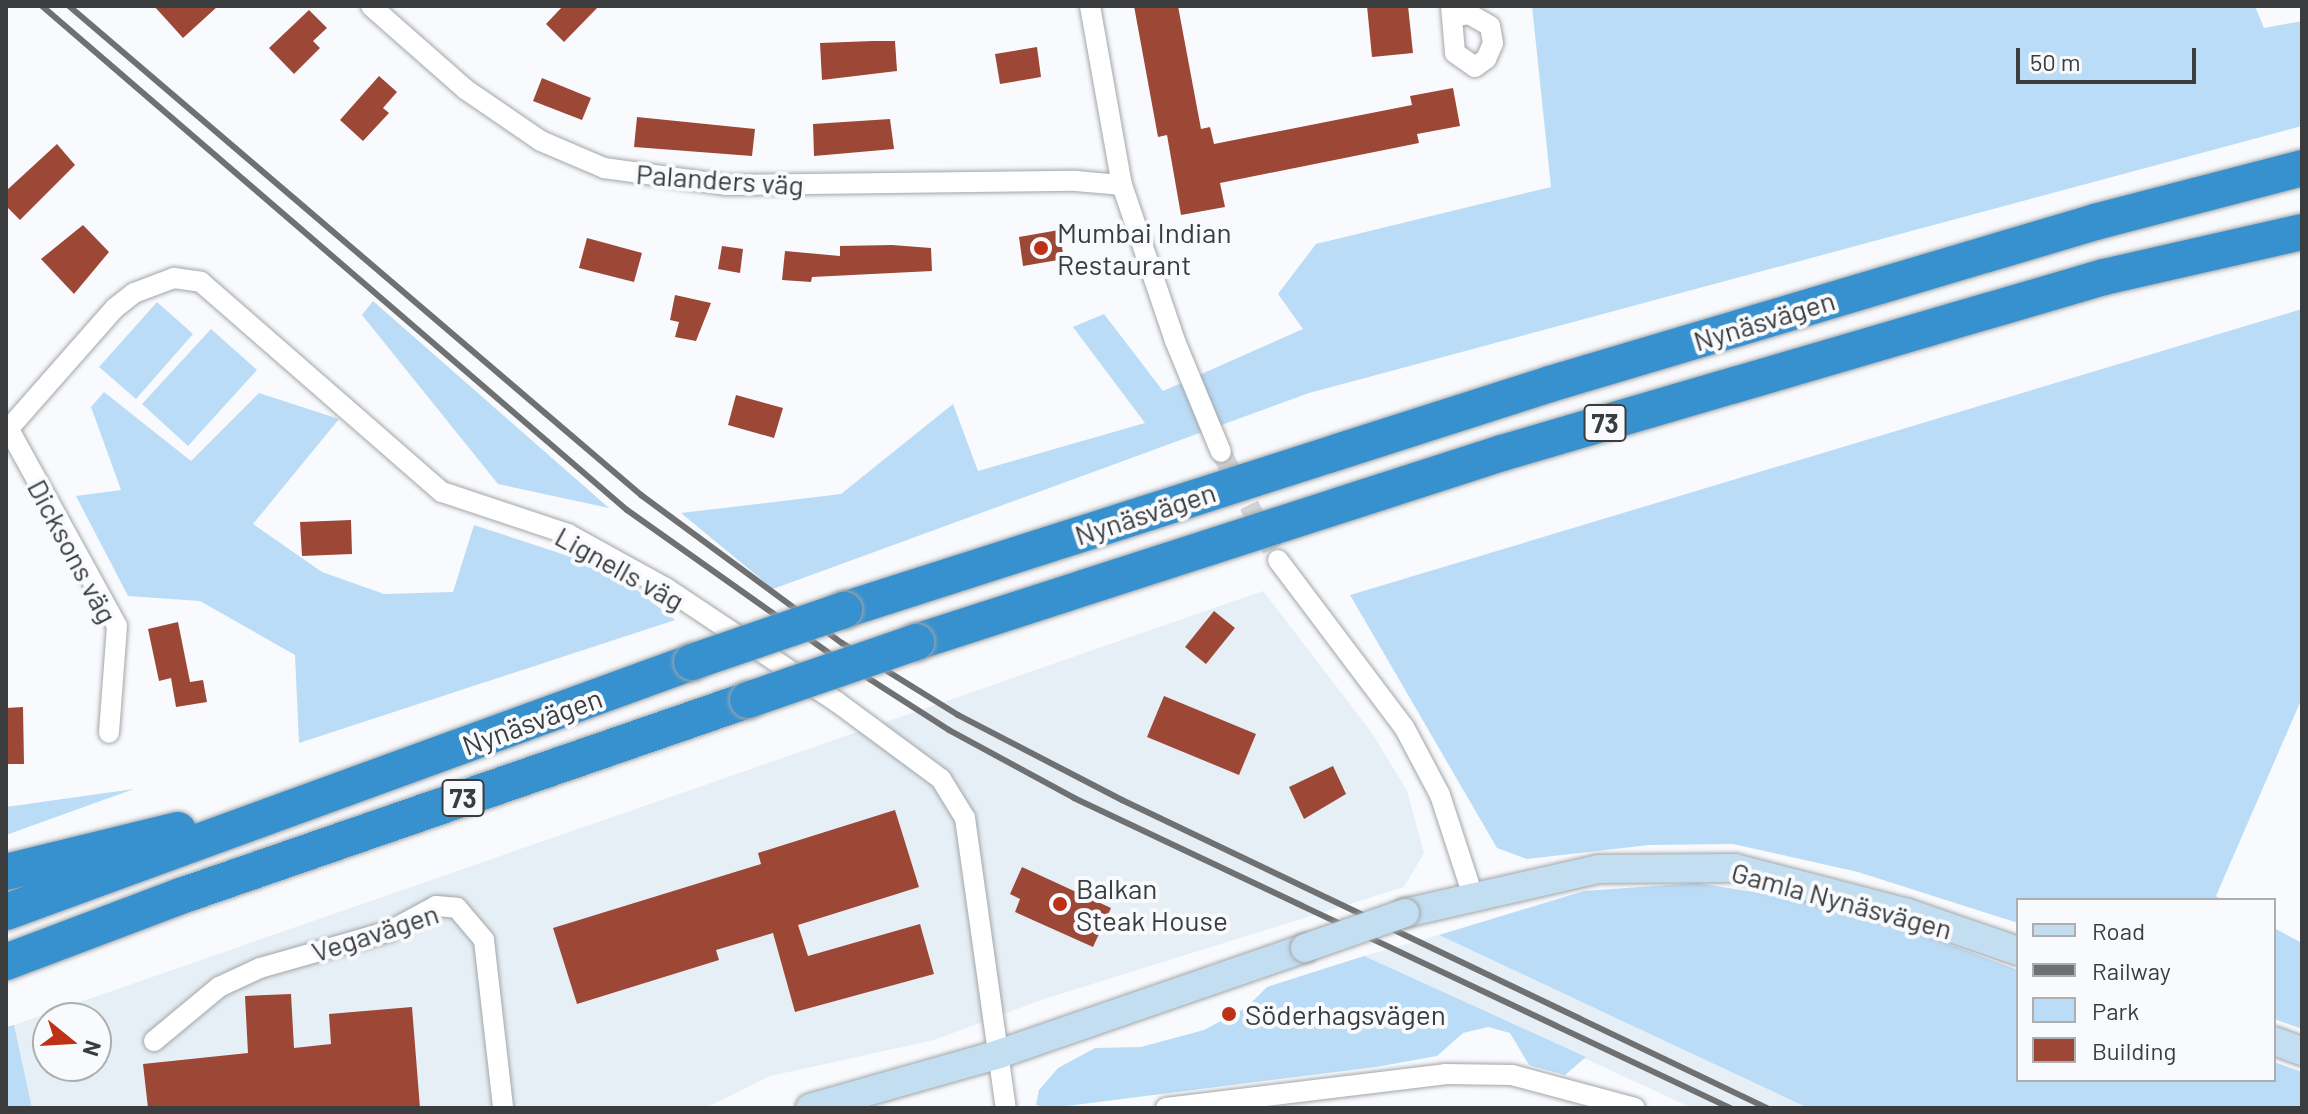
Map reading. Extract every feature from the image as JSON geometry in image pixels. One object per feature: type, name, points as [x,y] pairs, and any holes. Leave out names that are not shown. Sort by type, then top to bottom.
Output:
[{"type":"highway","name":"Nynäsvägen","points":[[6,912],[692,662],[844,610],[1550,384],[2095,222],[2302,168]]},
{"type":"highway","name":"Nynäsvägen","points":[[6,962],[178,897],[916,642],[1502,453],[2104,277],[2302,232]]},
{"type":"highway","points":[[6,872],[72,853],[309,802]]},
{"type":"street","name":"Palanders väg","points":[[371,6],[465,89],[541,141],[604,168],[726,185],[1076,181],[1122,185]]},
{"type":"street","points":[[1090,6],[1122,185],[1175,341],[1221,452]]},
{"type":"street","name":"Lignells väg","points":[[8,425],[125,300],[162,280],[201,282],[442,492],[568,534],[666,588],[941,779],[965,818],[999,1054]]},
{"type":"street","name":"Dicksons väg","points":[[8,425],[17,451],[56,509],[117,626],[109,733]]},
{"type":"street","points":[[810,1108],[999,1054],[1405,913],[1473,896],[1440,795],[1404,727],[1316,618],[1278,560]]},
{"type":"street","name":"Gamla Nynäsvägen","points":[[1473,896],[1598,869],[1735,868],[1908,913],[2016,950]]},
{"type":"street","name":"Vegavägen","points":[[154,1041],[219,987],[260,968],[390,931],[436,906],[457,908],[484,940],[503,1108]]},
{"type":"street","points":[[2276,1042],[2302,1051]]},
{"type":"street","points":[[999,1054],[1006,1108]]},
{"type":"street","points":[[1166,1108],[1445,1074],[1535,1079],[1635,1108]]},
{"type":"shaded area","points":[[1263,591],[1372,733],[1407,791],[1424,853],[1404,887],[1044,999],[934,1040],[770,1076],[705,1108],[32,1108],[14,1025],[32,1019],[32,1082],[112,1082],[112,1002],[80,1002]]},
{"type":"shaded area","points":[[1439,935],[1808,1108],[1692,1108],[1364,956]]},
{"type":"green space","points":[[1532,6],[2255,6],[2264,28],[2302,21],[2302,126],[1309,393],[773,589],[681,513],[841,494],[953,404],[978,471],[1145,423],[1073,327],[1104,314],[1163,391],[1303,329],[1278,294],[1316,244],[1551,187]]},
{"type":"green space","points":[[373,301],[609,508],[498,484],[362,315]]},
{"type":"green space","points":[[157,302],[193,334],[136,399],[99,367]]},
{"type":"green space","points":[[2302,309],[2302,698],[2216,896],[2219,898],[2016,898],[2016,922],[1858,872],[1733,844],[1649,845],[1527,859],[1497,848],[1350,595]]},
{"type":"green space","points":[[211,329],[257,370],[188,446],[142,404]]},
{"type":"green space","points":[[104,392],[191,461],[259,393],[339,419],[253,524],[322,572],[384,594],[453,592],[474,525],[611,570],[675,620],[299,743],[295,655],[200,601],[128,596],[76,496],[121,490],[91,407]]},
{"type":"green space","points":[[134,789],[6,835],[6,807]]},
{"type":"green space","points":[[1697,883],[1804,900],[1886,921],[2016,969],[2016,1082],[2276,1082],[2276,1063],[2302,1072],[2302,1108],[1808,1108],[1439,935],[1584,891]]},
{"type":"green space","points":[[2276,929],[2302,943],[2302,1029],[2276,1020]]},
{"type":"green space","points":[[1364,956],[1586,1057],[1565,1075],[1529,1065],[1510,1033],[1488,1027],[1463,1033],[1437,1056],[1376,1067],[1051,1108],[1036,1105],[1039,1090],[1058,1068],[1095,1048],[1141,1047],[1204,1030],[1247,1007],[1267,987]]},
{"type":"green space","points":[[14,1025],[32,1108],[6,1108],[6,1027]]},
{"type":"building","points":[[154,6],[218,6],[183,38]]},
{"type":"building","points":[[563,6],[599,6],[564,42],[546,24]]},
{"type":"building","points":[[1134,6],[1178,6],[1201,129],[1210,127],[1214,144],[1412,105],[1410,96],[1453,88],[1460,126],[1417,134],[1419,143],[1220,183],[1225,207],[1181,215],[1167,135],[1158,137]]},
{"type":"building","points":[[1367,6],[1408,6],[1413,53],[1372,57]]},
{"type":"building","points":[[309,10],[327,28],[313,41],[320,48],[294,74],[269,48]]},
{"type":"building","points":[[895,41],[897,71],[822,80],[820,43]]},
{"type":"building","points":[[1037,47],[1041,77],[1000,84],[995,54]]},
{"type":"building","points":[[379,76],[397,92],[383,108],[389,113],[363,141],[340,120]]},
{"type":"building","points":[[542,78],[591,98],[582,120],[533,101]]},
{"type":"building","points":[[637,117],[755,129],[752,156],[634,147]]},
{"type":"building","points":[[890,119],[894,149],[814,156],[813,124]]},
{"type":"building","points":[[57,144],[75,165],[20,220],[6,206],[6,191]]},
{"type":"building","points":[[83,225],[109,252],[74,294],[41,259]]},
{"type":"building","name":"Mumbai Indian Restaurant","points":[[1059,230],[1064,259],[1023,266],[1019,237]]},
{"type":"building","points":[[587,238],[642,253],[634,282],[579,268]]},
{"type":"building","points":[[722,246],[743,249],[740,273],[718,269]]},
{"type":"building","points":[[840,246],[931,248],[932,271],[812,277],[811,282],[782,280],[785,251],[840,256]]},
{"type":"building","points":[[675,295],[711,303],[696,341],[675,337],[679,322],[670,320]]},
{"type":"building","points":[[736,395],[783,408],[774,438],[728,425]]},
{"type":"building","points":[[351,520],[352,554],[302,556],[300,522]]},
{"type":"building","points":[[1214,611],[1235,628],[1206,664],[1185,647]]},
{"type":"building","points":[[178,622],[190,682],[203,680],[207,702],[176,707],[171,678],[159,681],[148,629]]},
{"type":"building","points":[[1164,696],[1256,734],[1239,775],[1147,737]]},
{"type":"building","points":[[23,707],[24,764],[6,764],[6,708]]},
{"type":"building","points":[[1333,766],[1346,794],[1304,819],[1289,787]]},
{"type":"building","points":[[895,810],[919,887],[798,925],[808,956],[920,924],[934,974],[795,1012],[773,933],[716,950],[719,960],[577,1004],[553,928],[761,864],[758,853]]},
{"type":"building","name":"Balkan Steak House","points":[[1022,867],[1111,908],[1093,947],[1015,912],[1020,899],[1010,894]]},
{"type":"building","points":[[291,994],[294,1048],[331,1044],[329,1014],[412,1007],[420,1108],[148,1108],[143,1064],[248,1053],[245,996]]},
{"type":"tunnel","points":[[1221,452],[1278,560]]},
{"type":"railway","points":[[42,6],[627,510],[832,655],[949,730],[1074,798],[1730,1108]]},
{"type":"railway","points":[[69,6],[641,495],[842,643],[958,715],[1122,800],[1767,1108]]},
{"type":"place","name":"Mumbai Indian Restaurant","points":[[1041,248]]},
{"type":"place","name":"Balkan Steak House","points":[[1060,904]]},
{"type":"place","name":"Söderhagsvägen","points":[[1229,1014]]}]
